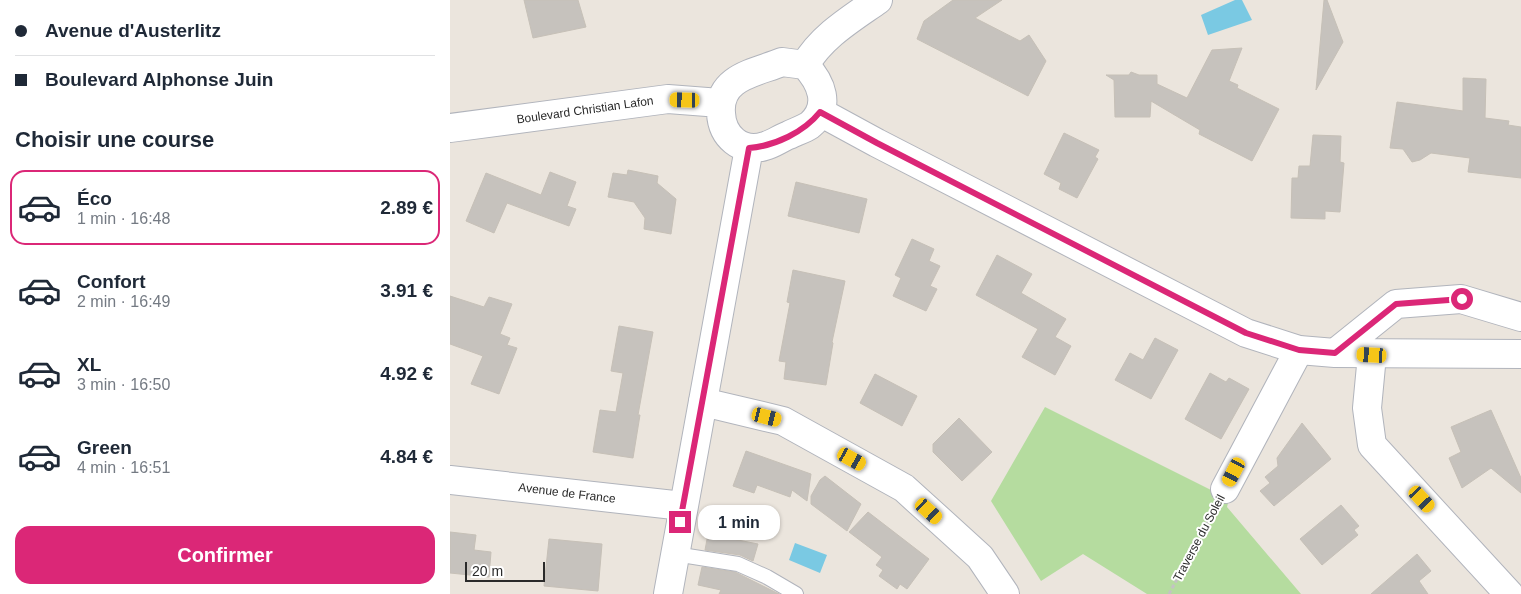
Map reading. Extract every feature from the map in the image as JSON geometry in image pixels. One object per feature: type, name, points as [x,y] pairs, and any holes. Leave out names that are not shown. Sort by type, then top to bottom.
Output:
[{"type":"street","points":[[805,65],[812,54],[838,27],[878,0]]},
{"type":"street","points":[[782,62],[805,65],[817,78],[823,96],[820,112],[809,125],[764,147],[749,148],[735,143],[725,132],[720,103],[724,91],[733,81],[782,62]]},
{"type":"street","name":"Boulevard Christian Lafon","points":[[450,128],[668,100],[720,103]]},
{"type":"street","points":[[820,112],[1246,333],[1299,350],[1372,355],[1519,346]]},
{"type":"street","points":[[668,594],[749,148]]},
{"type":"street","points":[[1335,353],[1396,304],[1462,299],[1521,317]]},
{"type":"street","name":"Traverse du Soleil","points":[[1225,489],[1299,350]]},
{"type":"street","points":[[1372,355],[1367,408],[1372,445],[1510,594]]},
{"type":"street","points":[[703,402],[783,421],[904,488],[980,557],[1005,594]]},
{"type":"street","name":"Avenue de France","points":[[450,480],[683,506]]},
{"type":"lane","points":[[675,554],[738,564],[767,577],[796,594]]},
{"type":"path","name":"Traverse du Soleil","points":[[1169,594],[1225,489]]},
{"type":"green space","points":[[1045,407],[1229,499],[1227,507],[1301,594],[1147,594],[1083,554],[1041,581],[991,501]]},
{"type":"water","points":[[1235,0],[1242,0],[1252,20],[1208,35],[1201,15]]},
{"type":"water","points":[[795,543],[827,555],[820,573],[789,560]]},
{"type":"building","points":[[524,0],[578,0],[586,27],[533,38]]},
{"type":"building","points":[[953,0],[1002,0],[975,18],[1020,41],[1029,35],[1046,61],[1028,96],[917,39],[924,21]]},
{"type":"building","points":[[1324,0],[1327,0],[1343,42],[1316,90]]},
{"type":"building","points":[[1242,48],[1229,81],[1238,85],[1237,88],[1279,109],[1252,161],[1199,134],[1200,130],[1151,101],[1150,117],[1115,117],[1114,80],[1106,75],[1129,75],[1131,72],[1139,75],[1157,75],[1157,84],[1187,98],[1212,50]]},
{"type":"building","points":[[1463,78],[1486,79],[1485,118],[1509,121],[1508,125],[1521,127],[1521,178],[1468,172],[1470,158],[1431,153],[1420,160],[1412,162],[1403,149],[1390,148],[1397,102],[1463,111]]},
{"type":"building","points":[[1064,133],[1099,150],[1095,157],[1098,159],[1077,198],[1059,189],[1061,183],[1044,174]]},
{"type":"building","points":[[1313,135],[1341,136],[1340,162],[1344,163],[1340,212],[1325,211],[1325,219],[1291,218],[1292,178],[1298,178],[1299,166],[1310,166]]},
{"type":"building","points":[[628,170],[658,176],[657,183],[676,199],[671,234],[644,229],[645,218],[634,202],[608,197],[613,173],[627,175]]},
{"type":"building","points":[[550,172],[576,182],[567,206],[576,209],[569,226],[507,203],[494,233],[466,221],[486,173],[541,195]]},
{"type":"building","points":[[796,182],[867,199],[859,233],[788,216]]},
{"type":"building","points":[[912,239],[934,249],[929,261],[940,266],[930,286],[937,289],[926,311],[893,296],[901,278],[895,275]]},
{"type":"building","points":[[997,255],[1032,274],[1021,293],[1066,319],[1055,337],[1071,346],[1055,375],[1022,357],[1038,329],[976,295]]},
{"type":"building","points":[[793,270],[845,281],[832,342],[826,385],[784,379],[786,362],[779,361],[790,303],[787,302]]},
{"type":"building","points":[[450,296],[484,307],[489,297],[512,304],[500,334],[510,338],[507,345],[517,348],[499,394],[471,384],[483,356],[450,344]]},
{"type":"building","points":[[619,326],[653,332],[638,415],[640,415],[633,458],[593,452],[600,410],[616,412],[623,373],[611,371]]},
{"type":"building","points":[[1155,338],[1178,350],[1151,399],[1115,380],[1130,353],[1143,360]]},
{"type":"building","points":[[1210,373],[1226,382],[1229,378],[1249,389],[1221,439],[1185,419]]},
{"type":"building","points":[[875,374],[917,396],[902,426],[860,403]]},
{"type":"building","points":[[1491,410],[1521,478],[1521,493],[1491,468],[1462,488],[1449,458],[1461,452],[1451,427]]},
{"type":"building","points":[[959,418],[992,452],[962,481],[933,452],[933,444]]},
{"type":"building","points":[[1302,423],[1331,459],[1274,506],[1260,491],[1270,483],[1265,477],[1278,466],[1277,458]]},
{"type":"building","points":[[746,451],[811,474],[807,501],[792,490],[790,497],[757,485],[754,493],[733,486]]},
{"type":"building","points":[[825,476],[861,504],[847,531],[811,504],[811,496],[820,480]]},
{"type":"building","points":[[1341,505],[1359,526],[1354,530],[1358,535],[1322,565],[1300,539]]},
{"type":"building","points":[[868,512],[929,559],[907,589],[900,584],[897,589],[879,576],[883,570],[876,565],[882,557],[849,532]]},
{"type":"building","points":[[450,532],[476,535],[474,550],[491,552],[489,577],[450,573]]},
{"type":"building","points":[[708,534],[758,544],[753,561],[740,555],[705,550]]},
{"type":"building","points":[[549,539],[602,544],[598,591],[544,586]]},
{"type":"building","points":[[1417,554],[1431,571],[1419,581],[1428,594],[1371,594]]},
{"type":"building","points":[[702,567],[735,572],[779,594],[719,594],[721,590],[698,585]]},
{"type":"route","points":[[680,522],[749,148],[764,147],[809,125],[820,112],[1246,333],[1299,350],[1335,353],[1358,332],[1396,304],[1462,299]]}]
